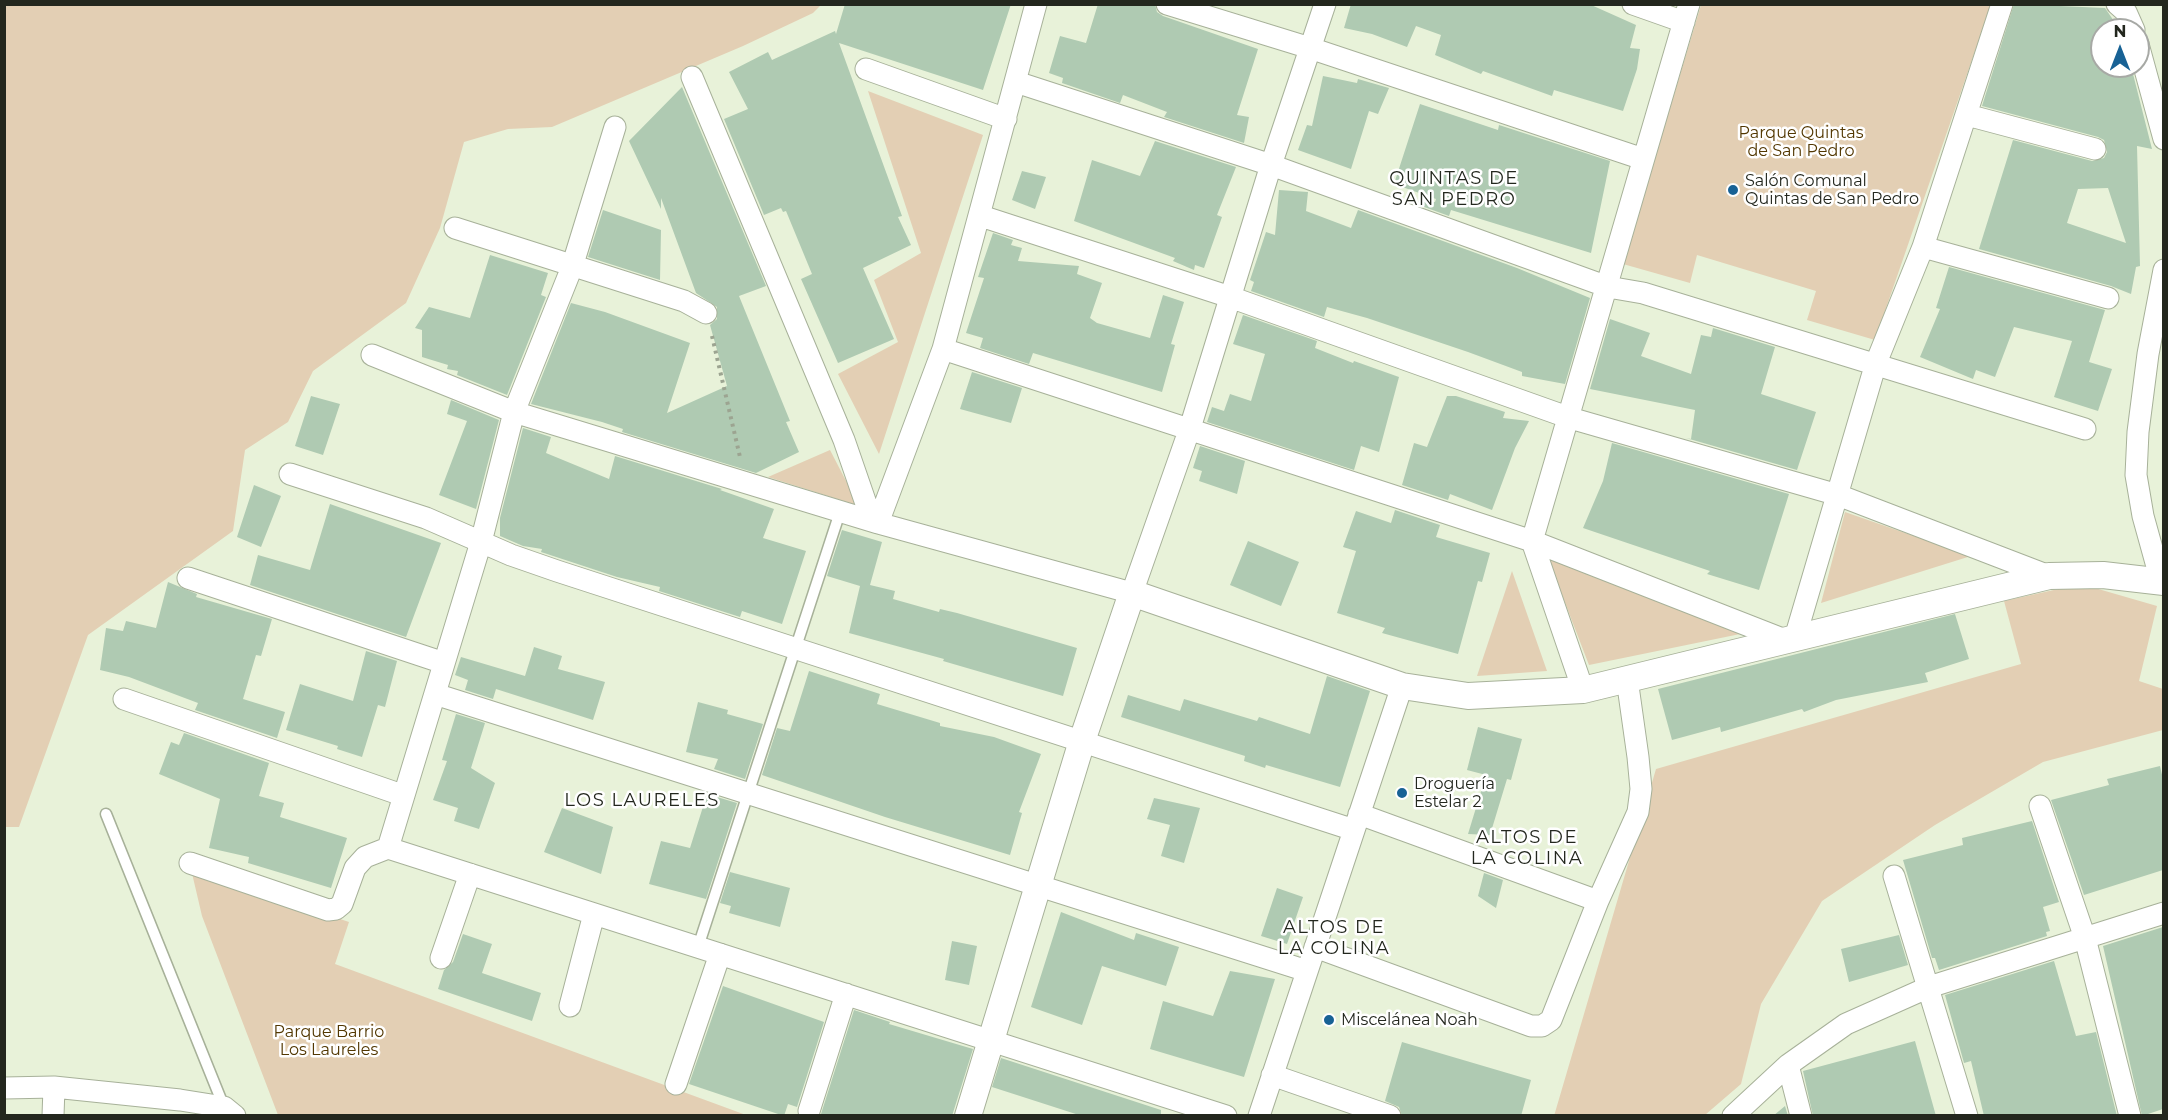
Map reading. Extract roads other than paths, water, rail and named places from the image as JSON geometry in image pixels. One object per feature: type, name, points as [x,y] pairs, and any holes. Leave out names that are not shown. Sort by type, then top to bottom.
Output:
[{"type":"street","points":[[875,522],[943,349],[981,216],[1036,4]]},
{"type":"street","points":[[1167,4],[1310,48],[1643,159]]},
{"type":"street","points":[[968,1116],[1082,741],[1190,428],[1271,165],[1325,4]]},
{"type":"street","points":[[1583,690],[1533,541],[1686,13],[1633,4]]},
{"type":"street","points":[[1790,639],[1838,495],[1876,363],[1923,247],[2002,4]]},
{"type":"street","points":[[2117,4],[2129,18]]},
{"type":"street","points":[[866,69],[1006,119]]},
{"type":"street","points":[[692,77],[844,440],[875,522]]},
{"type":"street","points":[[2147,78],[2163,139]]},
{"type":"street","points":[[1016,82],[1271,165],[1608,287],[1643,292],[2085,429]]},
{"type":"street","points":[[1967,115],[2095,149]]},
{"type":"street","points":[[388,848],[402,795],[481,542],[514,412],[572,267],[615,127]]},
{"type":"street","points":[[981,216],[1230,297],[1570,418],[1838,495],[2049,576]]},
{"type":"street","points":[[455,228],[684,301],[706,314]]},
{"type":"street","points":[[1923,247],[2109,298]]},
{"type":"street","points":[[372,355],[514,412],[840,512],[1132,593],[1402,686],[1468,696],[1583,690],[2049,576],[2103,575],[2162,582],[2143,516],[2136,474],[2138,432],[2148,354],[2163,270]]},
{"type":"street","points":[[943,349],[1533,541],[1790,639]]},
{"type":"street","points":[[290,474],[426,518],[557,571],[795,649],[1082,741],[1357,822],[1598,901]]},
{"type":"street","points":[[188,578],[444,663]]},
{"type":"street","points":[[1315,947],[1531,1026],[1542,1026],[1551,1020],[1598,901],[1638,812],[1641,789],[1627,679]]},
{"type":"street","points":[[1259,1116],[1402,686]]},
{"type":"street","points":[[435,694],[1307,971]]},
{"type":"street","points":[[124,699],[402,795]]},
{"type":"street","points":[[2040,806],[2085,938],[2130,1116]]},
{"type":"street","points":[[190,862],[328,910],[336,909],[342,903],[355,868],[365,857],[388,848],[1226,1116]]},
{"type":"street","points":[[441,958],[470,874]]},
{"type":"street","points":[[1894,876],[1967,1116]]},
{"type":"street","points":[[1733,1116],[1788,1065],[1846,1024],[1929,987],[2163,913]]},
{"type":"street","points":[[570,1006],[594,914]]},
{"type":"street","points":[[676,1084],[720,954]]},
{"type":"street","points":[[809,1111],[846,994]]},
{"type":"street","points":[[1788,1065],[1802,1116]]},
{"type":"street","points":[[1272,1075],[1390,1116]]},
{"type":"street","points":[[53,1116],[54,1087]]},
{"type":"street","points":[[4,1088],[54,1087],[229,1111]]},
{"type":"lane","points":[[698,947],[840,512]]},
{"type":"lane","points":[[106,814],[229,1111]]},
{"type":"place","name":"Salón Comunal Quintas de San Pedro","points":[[1733,190]]},
{"type":"place","name":"Droguería Estelar 2","points":[[1402,793]]},
{"type":"place","name":"Miscelánea Noah","points":[[1329,1020]]},
{"type":"district","name":"QUINTAS DE SAN PEDRO","points":[[1454,189]]},
{"type":"district","name":"LOS LAURELES","points":[[642,801]]},
{"type":"district","name":"ALTOS DE LA COLINA","points":[[1527,848]]},
{"type":"district","name":"ALTOS DE LA COLINA","points":[[1334,938]]},
{"type":"park label","name":"Parque Quintas de San Pedro","points":[[1801,142]]},
{"type":"park label","name":"Parque Barrio Los Laureles","points":[[329,1041]]}]
